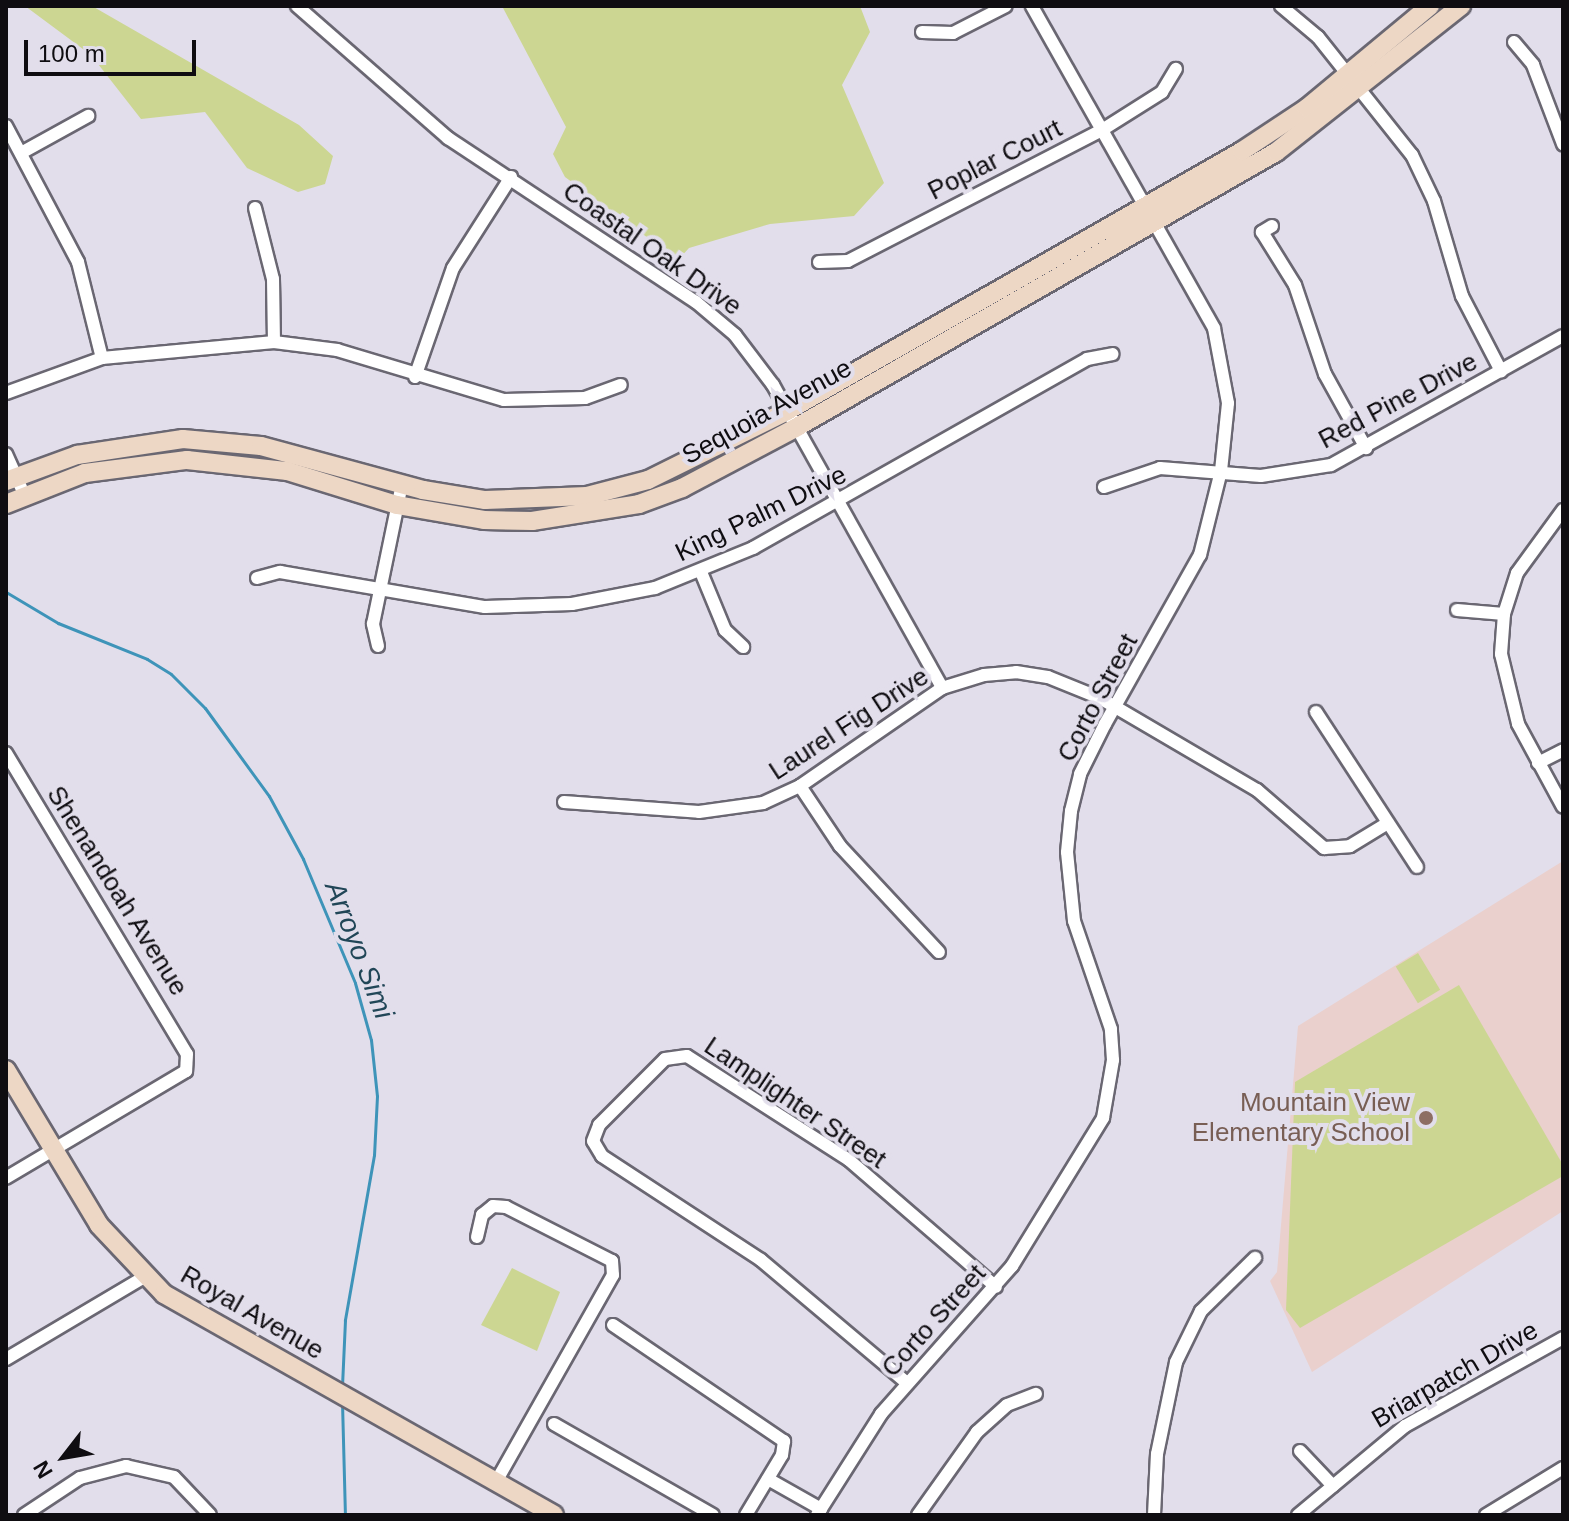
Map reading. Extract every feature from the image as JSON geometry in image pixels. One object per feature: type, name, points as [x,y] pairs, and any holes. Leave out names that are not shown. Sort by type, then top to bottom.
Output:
[{"type":"main road","name":"Sequoia Avenue","points":[[6,504],[24,494],[85,473],[187,460],[287,471],[397,505],[484,520],[591,514],[682,488],[792,419],[1151,214],[1276,152],[1355,82],[1430,6]]},
{"type":"main road","name":"Sequoia Avenue","points":[[1355,82],[1461,6]]},
{"type":"main road","name":"Sequoia Avenue","points":[[11,479],[120,446],[183,439],[261,446],[402,484],[485,500],[587,496],[679,468],[792,419]]},
{"type":"main road","name":"Royal Avenue","points":[[6,1070],[99,1225],[144,1277],[175,1301],[554,1515]]},
{"type":"street","name":"Coastal Oak Drive","points":[[297,6],[428,122],[714,317],[758,362],[840,501],[942,688]]},
{"type":"street","points":[[922,32],[953,33],[1006,6]]},
{"type":"street","name":"Corto Street","points":[[819,1512],[853,1454],[907,1383],[996,1287],[1092,1140],[1110,1093],[1111,1029],[1074,921],[1067,852],[1080,774],[1200,555],[1221,471],[1228,403],[1221,349],[1205,307],[1032,6]]},
{"type":"street","points":[[1290,8],[1355,82],[1412,155],[1434,201],[1462,296],[1501,371]]},
{"type":"street","points":[[1514,42],[1533,65],[1563,144]]},
{"type":"street","name":"Poplar Court","points":[[819,262],[848,261],[1102,130],[1162,92],[1176,69]]},
{"type":"street","points":[[21,153],[88,116]]},
{"type":"street","points":[[6,126],[78,262],[102,358]]},
{"type":"street","points":[[415,377],[453,268],[511,177]]},
{"type":"street","points":[[255,208],[273,279],[274,342]]},
{"type":"street","points":[[1272,226],[1262,232],[1295,285],[1325,374],[1366,448]]},
{"type":"street","name":"Red Pine Drive","points":[[1104,487],[1160,468],[1295,474],[1366,448],[1563,336]]},
{"type":"street","points":[[6,393],[102,358],[274,342],[337,350],[415,377],[504,400],[585,398],[621,385]]},
{"type":"street","name":"King Palm Drive","points":[[257,578],[280,572],[485,607],[530,607],[614,597],[701,572],[840,501],[1087,359],[1113,354]]},
{"type":"street","points":[[6,454],[11,479],[24,494]]},
{"type":"street","points":[[378,646],[373,624],[402,484]]},
{"type":"street","points":[[1563,510],[1526,555],[1504,614],[1501,654],[1506,690],[1538,763],[1563,807]]},
{"type":"street","points":[[701,572],[725,630],[743,647]]},
{"type":"street","points":[[1457,610],[1504,614]]},
{"type":"street","name":"Laurel Fig Drive","points":[[564,802],[721,812],[763,803],[800,786],[942,688],[984,675],[1016,672],[1048,677],[1115,707],[1257,790],[1324,848],[1350,846],[1388,823]]},
{"type":"street","points":[[1316,712],[1417,867]]},
{"type":"street","points":[[1538,763],[1563,750]]},
{"type":"street","name":"Shenandoah Avenue","points":[[6,753],[187,1054],[186,1071],[53,1150]]},
{"type":"street","points":[[800,786],[840,846],[939,952]]},
{"type":"street","name":"Lamplighter Street","points":[[907,1383],[761,1260],[602,1156],[593,1141],[599,1125],[665,1059],[678,1053],[849,1160],[996,1287]]},
{"type":"street","points":[[6,1178],[53,1150]]},
{"type":"street","points":[[477,1237],[482,1215],[493,1206],[506,1207],[612,1261],[613,1275],[496,1482]]},
{"type":"street","points":[[1154,1515],[1157,1454],[1176,1362],[1201,1311],[1255,1258]]},
{"type":"street","points":[[6,1359],[144,1277]]},
{"type":"street","points":[[613,1325],[784,1441],[782,1455],[746,1515]]},
{"type":"street","name":"Briarpatch Drive","points":[[1298,1515],[1405,1426],[1563,1338]]},
{"type":"street","points":[[918,1515],[977,1432],[1007,1405],[1036,1394]]},
{"type":"street","points":[[554,1424],[713,1515]]},
{"type":"street","points":[[1300,1451],[1333,1486]]},
{"type":"street","points":[[24,1515],[80,1478],[126,1466],[174,1477],[210,1515]]},
{"type":"street","points":[[1486,1515],[1563,1468]]},
{"type":"street","points":[[768,1479],[819,1512]]},
{"type":"shaded area","name":"Mountain View Elementary School","points":[[1563,861],[1563,1211],[1312,1372],[1270,1281],[1277,1272],[1298,1026]]},
{"type":"green space","points":[[25,6],[92,6],[299,125],[333,156],[325,184],[298,192],[247,168],[205,112],[141,119],[91,55]]},
{"type":"green space","points":[[502,6],[860,6],[870,32],[842,85],[884,183],[854,216],[770,224],[689,248],[678,260],[565,177],[553,154],[566,127]]},
{"type":"green space","points":[[1418,953],[1440,990],[1418,1003],[1396,966]]},
{"type":"green space","points":[[1459,985],[1563,1165],[1563,1176],[1300,1328],[1286,1310],[1295,1082]]},
{"type":"green space","points":[[512,1268],[560,1292],[537,1351],[481,1325]]},
{"type":"waterway","name":"Arroyo Simi","points":[[6,592],[58,623],[147,659],[171,674],[205,708],[269,796],[303,859],[355,983],[371,1040],[377,1096],[374,1155],[345,1320],[342,1386]]},
{"type":"waterway","name":"Arroyo Simi","points":[[342,1402],[345,1515]]},
{"type":"place","name":"Mountain View Elementary School","points":[[1426,1118]]}]
